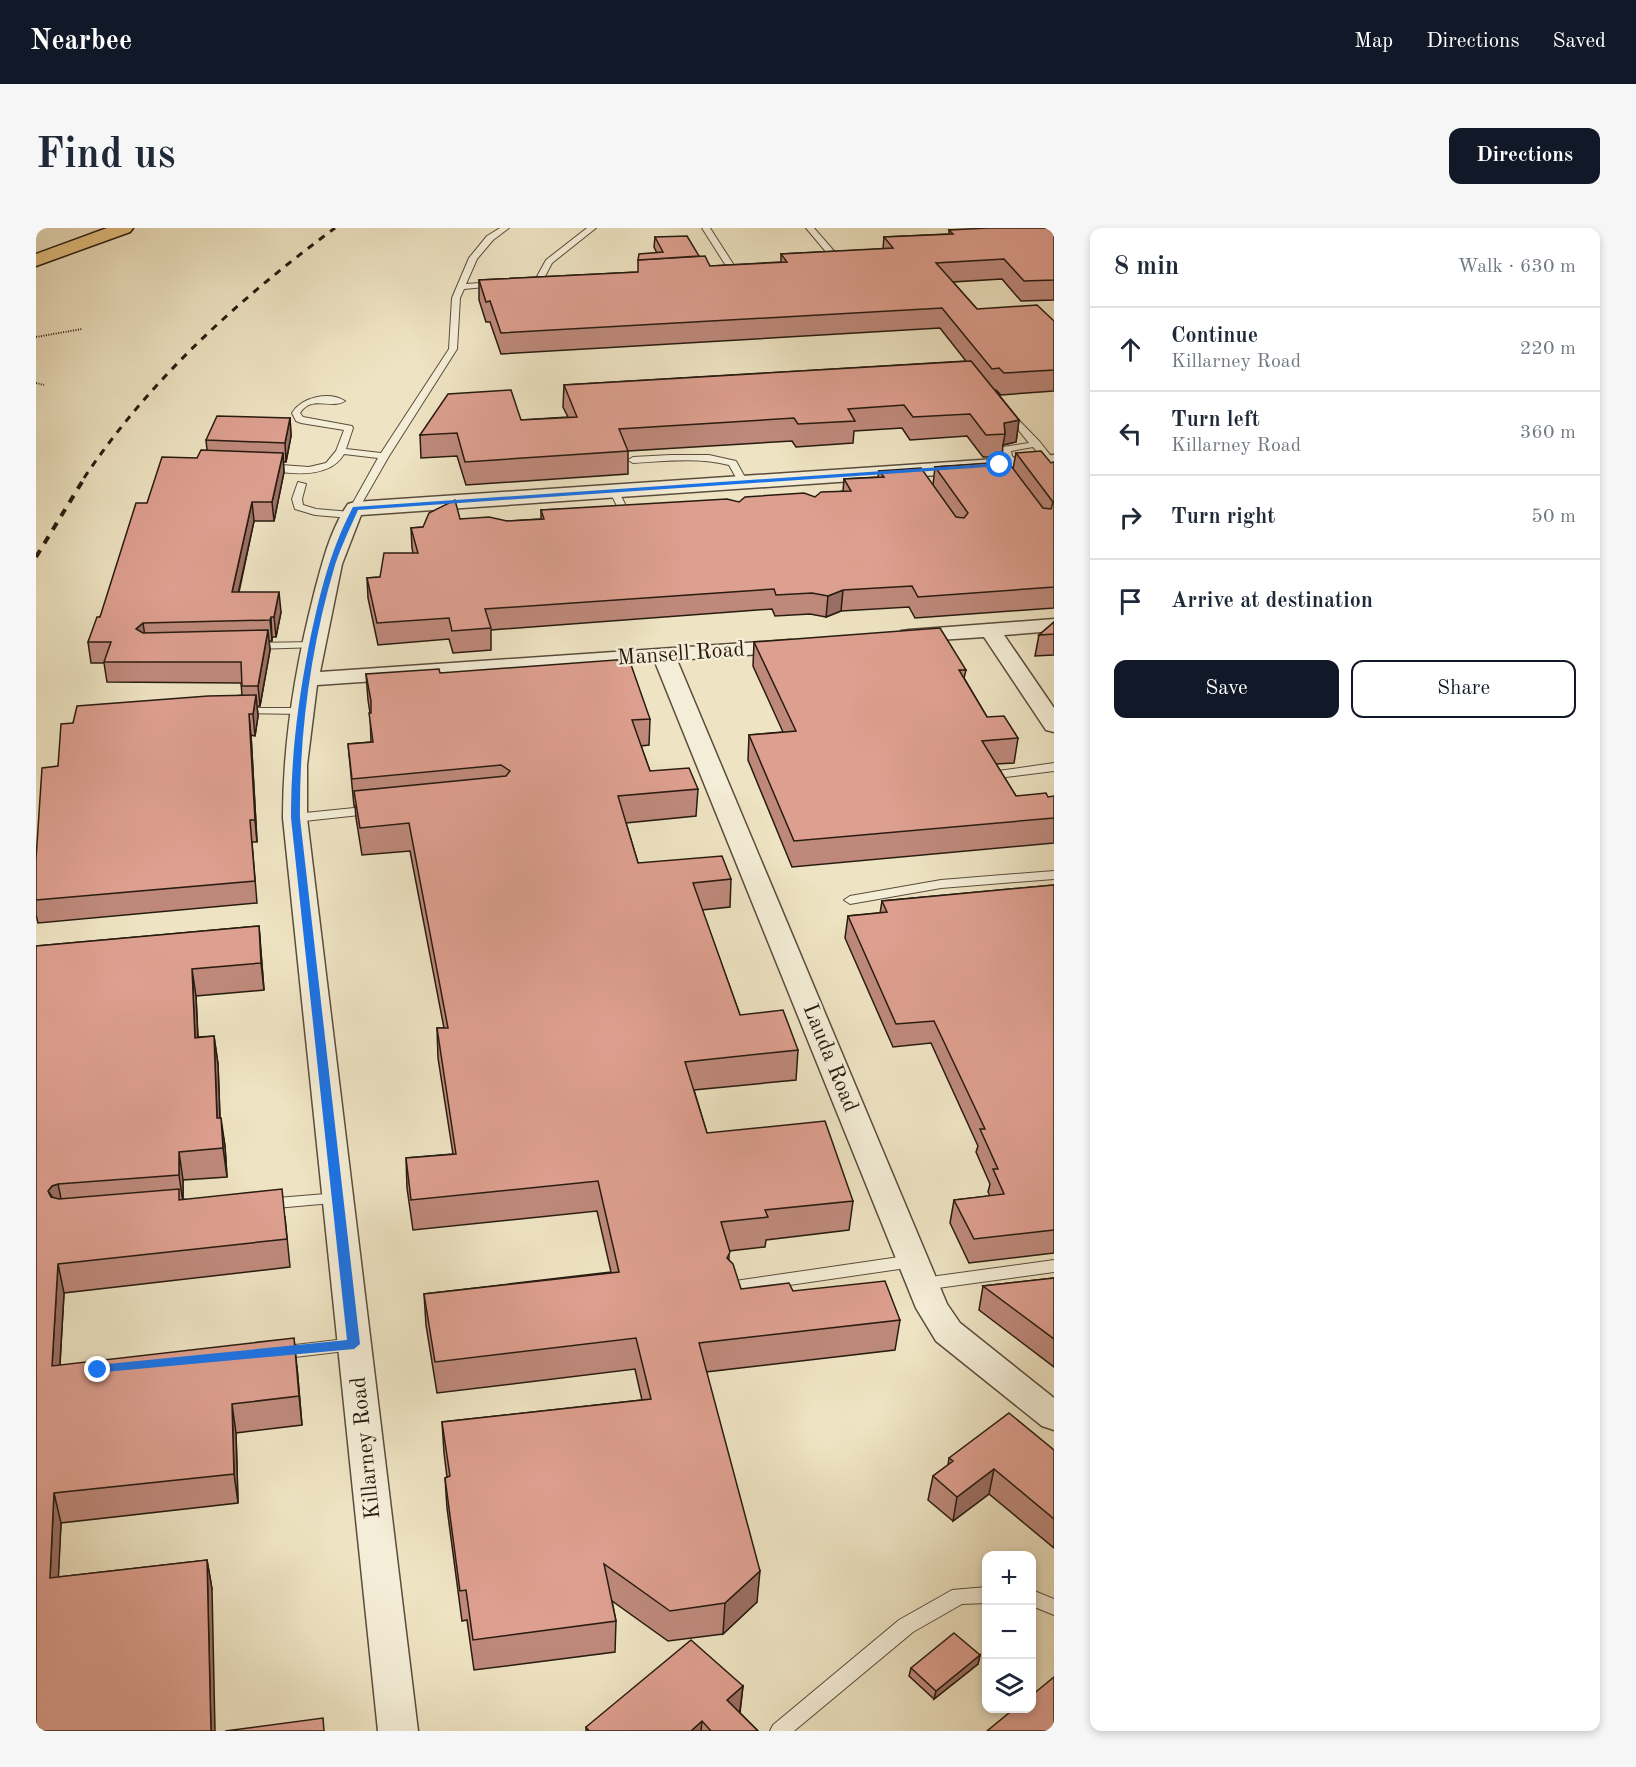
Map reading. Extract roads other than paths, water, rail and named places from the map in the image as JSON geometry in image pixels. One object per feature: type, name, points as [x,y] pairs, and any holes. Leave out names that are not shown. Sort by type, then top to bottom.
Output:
[{"type":"highway","points":[[36,260],[124,228]]},
{"type":"street","points":[[353,512],[742,481],[917,474],[1052,461]]},
{"type":"street","name":"Killarney Road","points":[[353,512],[332,564],[301,711],[295,765],[295,818],[398,1731]]},
{"type":"street","points":[[885,638],[1054,625]]},
{"type":"street","points":[[990,630],[1054,724]]},
{"type":"street","name":"Mansell Road","points":[[308,679],[816,644]]},
{"type":"street","name":"Lauda Road","points":[[664,656],[932,1308],[948,1332],[1054,1417]]},
{"type":"lane","points":[[301,484],[297,500],[298,507],[315,512],[353,512],[384,456],[453,349],[455,309],[459,287],[481,247],[505,228]]},
{"type":"lane","points":[[538,282],[549,261],[592,228]]},
{"type":"lane","points":[[706,228],[733,270]]},
{"type":"lane","points":[[810,228],[831,252],[827,260],[816,263]]},
{"type":"lane","points":[[721,270],[743,269]]},
{"type":"lane","points":[[527,282],[550,281]]},
{"type":"lane","points":[[459,287],[504,284]]},
{"type":"lane","points":[[255,466],[327,467],[337,460],[349,428],[304,421],[299,419],[296,413],[299,406],[307,401],[341,401]]},
{"type":"lane","points":[[1000,402],[1052,461]]},
{"type":"lane","points":[[1006,467],[1006,449],[1037,444]]},
{"type":"lane","points":[[341,451],[384,456]]},
{"type":"lane","points":[[633,460],[696,458],[726,460],[734,463],[742,481]]},
{"type":"lane","points":[[614,490],[624,512],[644,516]]},
{"type":"lane","points":[[234,646],[315,645]]},
{"type":"lane","points":[[225,711],[301,711]]},
{"type":"lane","points":[[1009,796],[999,782],[1002,774],[1054,767]]},
{"type":"lane","points":[[295,818],[387,809]]},
{"type":"lane","points":[[850,900],[941,884],[1054,875]]},
{"type":"lane","points":[[249,1206],[338,1198]]},
{"type":"lane","points":[[735,1287],[918,1273],[1054,1266]]},
{"type":"lane","points":[[261,1354],[354,1344]]},
{"type":"lane","points":[[780,1731],[906,1626],[959,1596],[982,1595]]},
{"type":"lane","points":[[1036,1600],[1054,1607]]},
{"type":"railway","points":[[84,478],[138,407],[199,342],[265,283],[335,228]]},
{"type":"railway","points":[[36,557],[85,477]]}]
